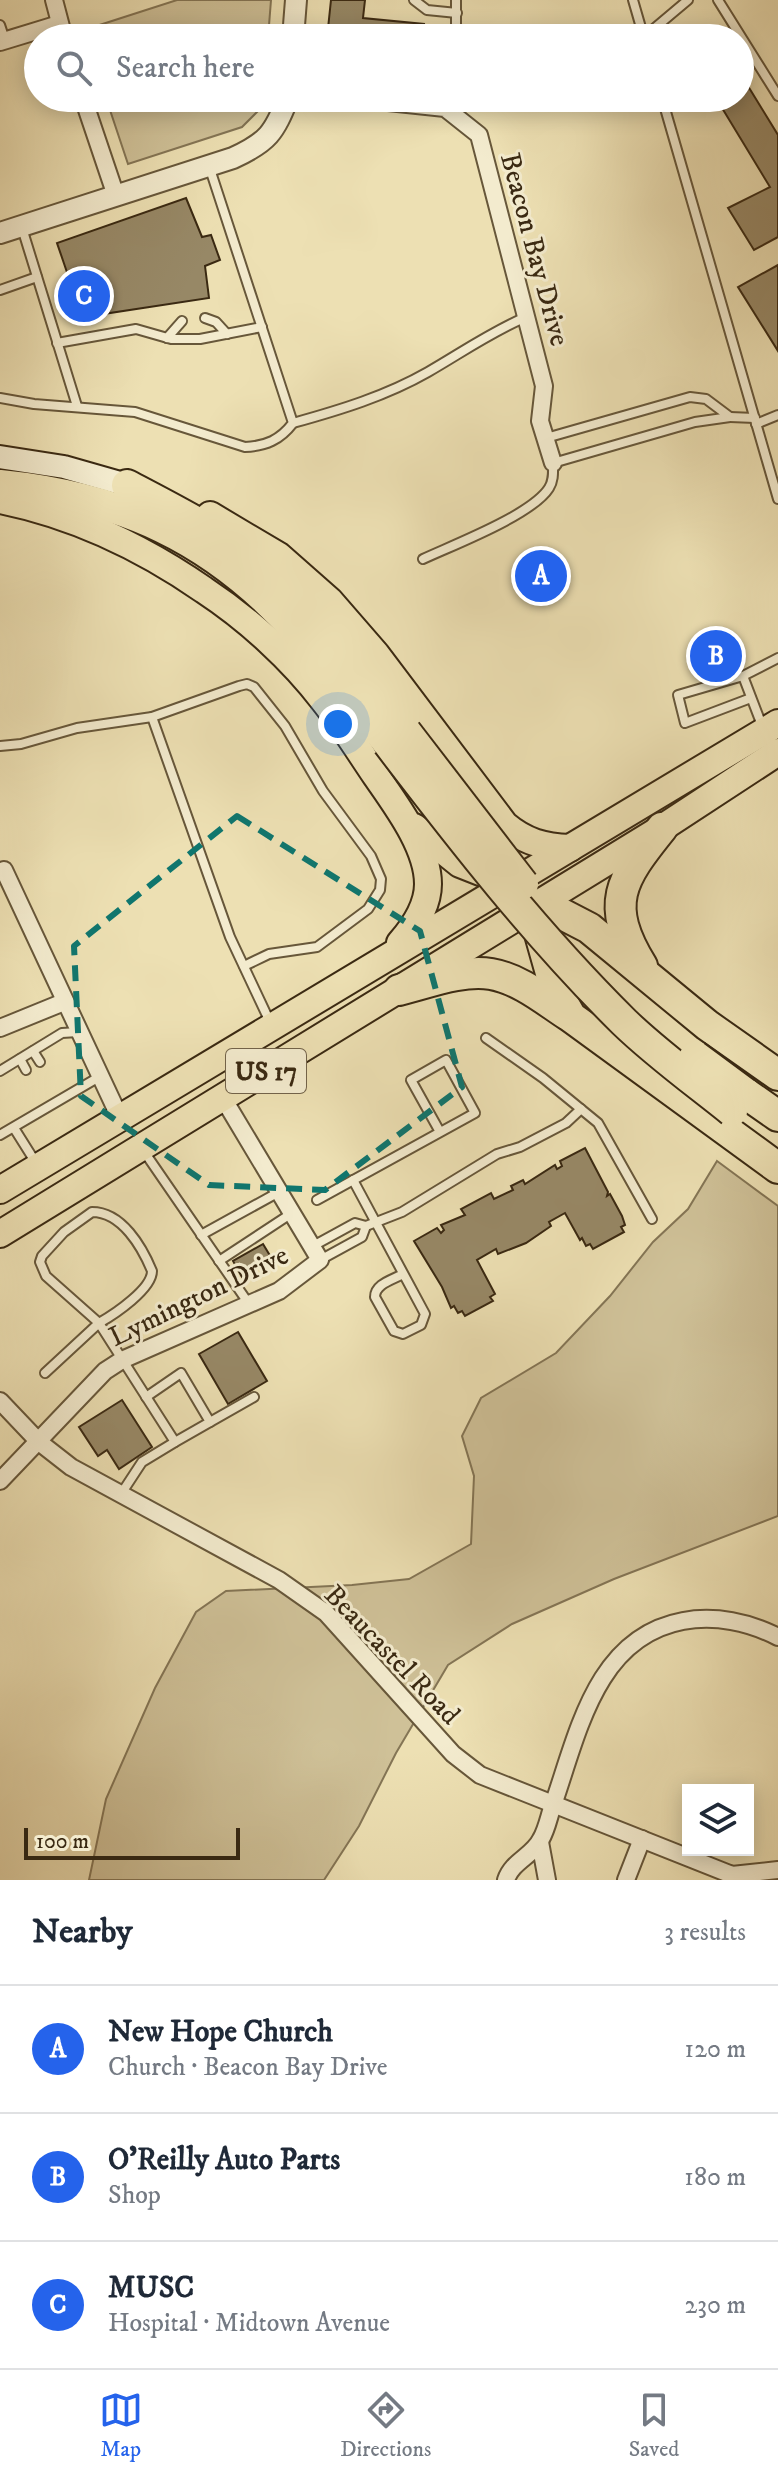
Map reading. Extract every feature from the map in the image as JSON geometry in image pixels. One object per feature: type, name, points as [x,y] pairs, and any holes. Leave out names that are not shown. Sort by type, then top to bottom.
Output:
[{"type":"highway","points":[[0,485],[83,498],[140,517],[196,543],[235,571],[295,628],[397,738],[563,934],[638,1007],[702,1062],[778,1144]]},
{"type":"highway","points":[[127,485],[225,540],[278,579],[345,653],[397,738]]},
{"type":"highway","points":[[127,485],[167,496],[205,512],[260,543],[304,576],[376,654],[505,825],[530,842],[547,847],[570,848]]},
{"type":"highway","points":[[0,500],[96,528],[158,560],[231,610],[268,641],[324,700],[407,821],[425,865],[428,883],[421,912],[412,930],[390,955]]},
{"type":"highway","name":"US 17","points":[[0,1234],[662,828],[775,742]]},
{"type":"highway","name":"US 17","points":[[0,1190],[509,883],[775,742]]},
{"type":"highway","points":[[491,808],[500,834],[509,883]]},
{"type":"highway","points":[[407,821],[460,864],[509,883],[531,906],[545,945],[556,991],[571,1017]]},
{"type":"highway","points":[[647,974],[631,947],[623,925],[621,892],[629,874],[662,828]]},
{"type":"highway","points":[[531,906],[577,920],[707,1025],[778,1075]]},
{"type":"highway","points":[[399,990],[481,973],[492,974],[532,992],[778,1168]]},
{"type":"highway","points":[[738,1102],[778,1116]]},
{"type":"main road","points":[[0,457],[64,467],[127,485]]},
{"type":"street","points":[[54,0],[59,24]]},
{"type":"street","points":[[294,24],[296,0]]},
{"type":"street","points":[[2,36],[24,34]]},
{"type":"street","points":[[88,112],[116,196]]},
{"type":"street","points":[[0,233],[209,166],[259,146],[275,130],[282,112]]},
{"type":"street","name":"Beacon Bay Drive","points":[[456,112],[479,135],[544,386],[540,421],[553,463]]},
{"type":"street","points":[[4,870],[120,1118]]},
{"type":"street","points":[[0,1028],[64,1002]]},
{"type":"street","points":[[223,1098],[316,1253]]},
{"type":"street","name":"Lymington Drive","points":[[0,1481],[105,1371],[122,1360],[279,1291],[316,1253]]},
{"type":"street","name":"Beaucastel Road","points":[[0,1401],[39,1442],[71,1467],[279,1580],[326,1613],[453,1754],[480,1775],[732,1878]]},
{"type":"street","points":[[506,1880],[509,1870],[540,1842],[588,1703],[602,1678],[635,1641],[657,1626],[700,1617],[757,1626],[778,1637]]},
{"type":"street","points":[[626,1880],[642,1839]]},
{"type":"street","points":[[540,1842],[547,1880]]},
{"type":"street","points":[[732,1878],[778,1870]]},
{"type":"lane","points":[[414,0],[427,10],[460,4],[458,24]]},
{"type":"lane","points":[[633,0],[640,24]]},
{"type":"lane","points":[[659,24],[688,0]]},
{"type":"lane","points":[[718,0],[733,24]]},
{"type":"lane","points":[[754,58],[778,96]]},
{"type":"lane","points":[[666,112],[756,421],[774,465],[778,499]]},
{"type":"lane","points":[[209,166],[293,423]]},
{"type":"lane","points":[[22,226],[77,406]]},
{"type":"lane","points":[[0,290],[37,277]]},
{"type":"lane","points":[[0,398],[34,404],[135,412],[245,447],[259,446],[282,437],[293,423],[384,394],[426,374],[493,331],[527,317]]},
{"type":"lane","points":[[205,318],[216,322],[227,334]]},
{"type":"lane","points":[[167,338],[182,321]]},
{"type":"lane","points":[[57,343],[136,329],[184,341],[262,327]]},
{"type":"lane","points":[[545,438],[690,397],[706,399],[730,417]]},
{"type":"lane","points":[[423,559],[508,519],[534,501],[548,490],[553,477],[553,463],[695,422],[730,417],[756,421],[778,415]]},
{"type":"lane","points":[[751,698],[685,723],[678,695],[743,676],[778,658]]},
{"type":"lane","points":[[743,676],[775,742]]},
{"type":"lane","points":[[0,746],[21,744],[77,728],[152,717],[239,686],[247,684],[254,687],[274,709],[323,791],[378,869],[381,879],[375,901],[317,947],[269,954],[244,966]]},
{"type":"lane","points":[[152,717],[207,873],[272,1026]]},
{"type":"lane","points":[[0,1071],[62,1033],[78,1032]]},
{"type":"lane","points":[[486,1038],[598,1123],[652,1219]]},
{"type":"lane","points":[[33,1050],[40,1062]]},
{"type":"lane","points":[[33,1050],[40,1062]]},
{"type":"lane","points":[[33,1050],[40,1062]]},
{"type":"lane","points":[[317,1200],[475,1113],[446,1060],[411,1080],[440,1132]]},
{"type":"lane","points":[[38,1167],[6,1129],[60,1095],[99,1077]]},
{"type":"lane","points":[[316,1253],[355,1223],[370,1224],[402,1212],[497,1154],[520,1147],[566,1123],[581,1109]]},
{"type":"lane","points":[[142,1148],[249,1304]]},
{"type":"lane","points":[[353,1180],[370,1224],[403,1274],[425,1314],[421,1325],[403,1334],[394,1331],[375,1297],[378,1287],[403,1274]]},
{"type":"lane","points":[[201,1235],[279,1192]]},
{"type":"lane","points":[[45,1373],[99,1323],[114,1315],[149,1284],[153,1276],[132,1236],[113,1217],[97,1212],[84,1216],[64,1232],[40,1262],[46,1276],[99,1323],[175,1442]]},
{"type":"lane","points":[[219,1261],[292,1213]]},
{"type":"lane","points":[[316,1253],[362,1237],[370,1224]]},
{"type":"lane","points":[[146,1397],[181,1373],[210,1422]]},
{"type":"lane","points":[[120,1495],[142,1462],[254,1397]]},
{"type":"highlighted area","points":[[237,816],[420,931],[462,1087],[325,1190],[209,1185],[81,1096],[74,946]]},
{"type":"shaded area","points":[[177,0],[271,0],[269,24],[103,24]]},
{"type":"shaded area","points":[[111,112],[257,112],[242,127],[128,164]]},
{"type":"shaded area","points":[[717,1161],[778,1206],[778,1516],[614,1579],[512,1624],[448,1665],[396,1753],[359,1826],[324,1880],[89,1880],[106,1799],[155,1688],[196,1612],[226,1591],[409,1579],[471,1544],[474,1476],[462,1436],[481,1398],[556,1353],[610,1296],[653,1242],[688,1209]]},
{"type":"building","points":[[331,0],[365,0],[363,18],[424,24],[328,24]]},
{"type":"building","points":[[754,96],[778,135],[778,237],[754,250],[728,208],[770,187],[724,112],[754,112]]},
{"type":"building","points":[[186,198],[202,237],[211,235],[220,260],[205,266],[209,298],[90,316],[87,303],[65,310],[58,288],[71,284],[57,243]]},
{"type":"building","points":[[778,265],[778,351],[738,287]]},
{"type":"building","points":[[585,1148],[608,1192],[607,1196],[610,1194],[622,1216],[624,1232],[593,1249],[590,1244],[586,1246],[582,1238],[580,1240],[565,1213],[549,1222],[551,1226],[526,1243],[498,1254],[496,1249],[477,1260],[495,1294],[490,1297],[493,1301],[465,1316],[462,1311],[458,1313],[454,1306],[451,1308],[414,1241],[437,1228],[441,1233],[444,1230],[441,1225],[465,1215],[461,1209],[491,1193],[494,1199],[513,1190],[511,1186],[523,1180],[525,1184],[555,1165],[557,1169],[562,1166],[560,1161]]},
{"type":"building","points":[[263,1244],[272,1259],[242,1277],[233,1261]]},
{"type":"building","points":[[238,1332],[267,1381],[228,1404],[199,1354]]},
{"type":"building","points":[[122,1400],[152,1447],[119,1469],[107,1450],[98,1456],[79,1427]]},
{"type":"place","name":"MUSC","points":[[84,296]]},
{"type":"place","name":"New Hope Church","points":[[541,576]]},
{"type":"place","name":"O'Reilly Auto Parts","points":[[716,656]]}]
